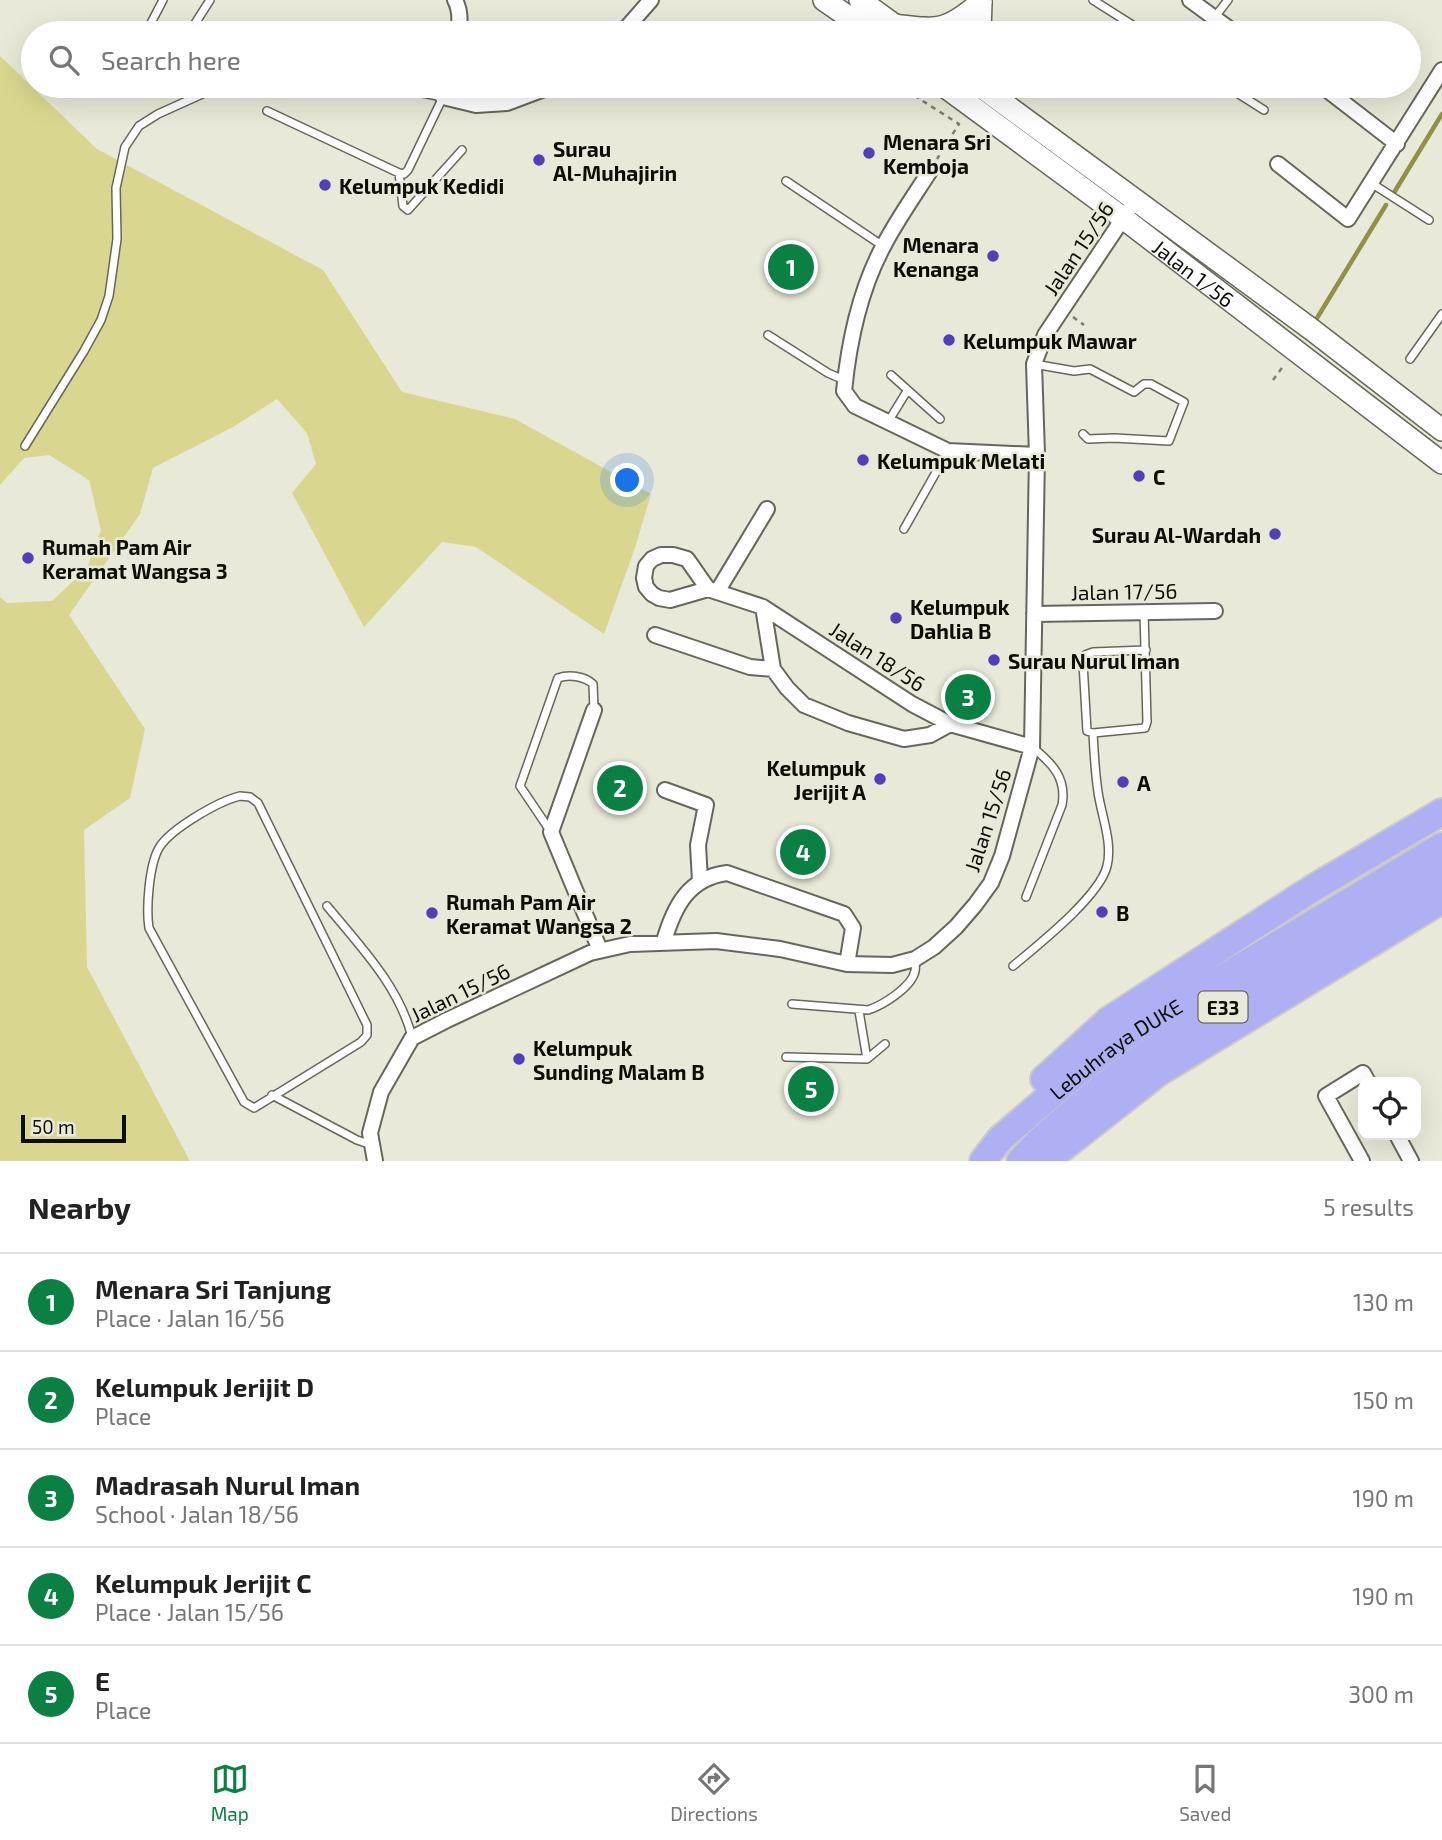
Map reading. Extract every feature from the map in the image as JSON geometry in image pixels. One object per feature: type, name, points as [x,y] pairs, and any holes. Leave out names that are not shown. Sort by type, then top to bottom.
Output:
[{"type":"highway","points":[[1000,1139],[1027,1095],[1109,1020],[1310,890],[1442,812]]},
{"type":"highway","name":"Lebuhraya DUKE","points":[[983,1161],[1000,1139],[1125,1036],[1442,846]]},
{"type":"highway","name":"Lebuhraya DUKE","points":[[1020,1161],[1087,1099],[1140,1057],[1442,873]]},
{"type":"highway","points":[[1046,1161],[1158,1073],[1442,900]]},
{"type":"main road","points":[[824,0],[855,21]]},
{"type":"main road","points":[[860,0],[888,21]]},
{"type":"main road","points":[[959,21],[981,1]]},
{"type":"main road","points":[[980,21],[981,1]]},
{"type":"main road","name":"Jalan 1/56","points":[[962,98],[1311,329],[1442,430]]},
{"type":"main road","name":"Jalan 1/56","points":[[996,98],[1129,210],[1442,463]]},
{"type":"main road","points":[[1001,98],[1009,108]]},
{"type":"street","points":[[455,0],[459,6],[460,21]]},
{"type":"street","points":[[633,21],[651,0]]},
{"type":"street","points":[[1190,0],[1218,21]]},
{"type":"street","points":[[968,21],[981,1]]},
{"type":"street","points":[[1278,164],[1348,219],[1442,70]]},
{"type":"street","points":[[460,98],[476,105],[507,103],[520,98]]},
{"type":"street","points":[[1337,98],[1396,144]]},
{"type":"street","points":[[930,172],[883,246],[862,299],[847,356],[844,391],[855,406],[948,451],[1037,455]]},
{"type":"street","name":"Jalan 15/56","points":[[375,1161],[370,1133],[381,1092],[412,1038],[600,950],[664,941],[716,941],[780,949],[847,964],[892,965],[915,959],[956,928],[991,883],[1002,856],[1032,747],[1037,455],[1034,365],[1045,335],[1129,210]]},
{"type":"street","name":"Jalan 18/56","points":[[767,509],[712,591],[763,607],[912,704],[950,724],[1032,747]]},
{"type":"street","points":[[763,607],[773,669],[804,705],[874,732],[904,739],[930,735],[950,724]]},
{"type":"street","name":"Jalan 17/56","points":[[1034,614],[1215,611]]},
{"type":"street","points":[[655,635],[750,667],[773,669]]},
{"type":"street","points":[[594,710],[551,832],[600,950]]},
{"type":"street","points":[[665,790],[706,805],[698,845],[700,881]]},
{"type":"street","points":[[664,941],[672,914],[679,902],[700,881],[727,873],[844,914],[853,928],[847,964]]},
{"type":"street","points":[[1362,1161],[1326,1096],[1363,1073],[1365,1077]]},
{"type":"street","points":[[1399,1140],[1411,1161]]},
{"type":"lane","points":[[152,21],[163,0]]},
{"type":"lane","points":[[197,21],[210,0]]},
{"type":"lane","points":[[1094,0],[1126,21]]},
{"type":"lane","points":[[1214,18],[1228,0]]},
{"type":"lane","points":[[25,446],[85,351],[101,320],[109,296],[117,239],[116,188],[125,147],[139,126],[193,98]]},
{"type":"lane","points":[[267,111],[404,174],[441,98]]},
{"type":"lane","points":[[1245,98],[1264,110]]},
{"type":"lane","points":[[399,173],[403,206],[408,210],[461,150]]},
{"type":"lane","points":[[786,181],[883,246]]},
{"type":"lane","points":[[1371,183],[1429,220]]},
{"type":"lane","points":[[1410,359],[1442,314]]},
{"type":"lane","points":[[768,335],[828,373],[845,380]]},
{"type":"lane","points":[[1034,365],[1074,371],[1090,369],[1134,392],[1144,384],[1151,384],[1184,402],[1169,441],[1088,439],[1083,434]]},
{"type":"lane","points":[[891,375],[940,419]]},
{"type":"lane","points":[[888,422],[908,391]]},
{"type":"lane","points":[[904,529],[948,451]]},
{"type":"lane","points":[[1144,612],[1146,650],[1147,722],[1145,729],[1093,733],[1087,731],[1083,663],[1085,655],[1093,652],[1146,650]]},
{"type":"lane","points":[[551,832],[520,786],[558,678],[586,678],[593,684],[594,710]]},
{"type":"lane","points":[[1013,966],[1050,935],[1103,879],[1108,864],[1108,851],[1097,788],[1093,733]]},
{"type":"lane","points":[[1026,897],[1062,805],[1064,793],[1057,771],[1032,747]]},
{"type":"lane","points":[[240,796],[250,797],[258,803],[367,1025],[367,1035],[361,1042],[272,1096],[254,1108],[244,1102],[149,928],[147,915],[154,862],[159,848],[170,835],[226,799],[240,796]]},
{"type":"lane","points":[[327,906],[383,974],[412,1038]]},
{"type":"lane","points":[[792,1004],[859,1011],[876,1007],[904,987],[915,971],[915,959]]},
{"type":"lane","points":[[859,1011],[867,1059]]},
{"type":"lane","points":[[786,1057],[867,1059],[885,1044]]},
{"type":"lane","points":[[272,1096],[357,1140],[372,1145]]},
{"type":"path","points":[[918,98],[959,124],[930,172]]},
{"type":"shaded area","points":[[0,56],[21,76],[21,98],[44,98],[97,149],[323,270],[402,392],[515,419],[651,494],[604,634],[476,547],[442,542],[364,627],[292,493],[316,464],[307,433],[277,399],[233,427],[153,468],[140,514],[69,615],[145,729],[130,798],[84,830],[87,967],[190,1161],[0,1161],[0,597],[7,603],[52,601],[87,568],[101,530],[89,480],[49,455],[24,458],[0,485]]},
{"type":"waterway","points":[[1395,191],[1442,114]]},
{"type":"waterway","points":[[1314,323],[1386,205]]},
{"type":"place","name":"Menara Sri Kemboja","points":[[869,153]]},
{"type":"place","name":"Surau Al-Muhajirin","points":[[539,160]]},
{"type":"place","name":"Kelumpuk Kedidi","points":[[325,185]]},
{"type":"place","name":"Menara Kenanga","points":[[993,256]]},
{"type":"place","name":"Menara Sri Tanjung","points":[[791,267]]},
{"type":"place","name":"Kelumpuk Mawar","points":[[949,340]]},
{"type":"place","name":"Kelumpuk Melati","points":[[863,460]]},
{"type":"place","name":"C","points":[[1139,476]]},
{"type":"place","name":"Surau Al-Wardah","points":[[1275,534]]},
{"type":"place","name":"Rumah Pam Air Keramat Wangsa 3","points":[[28,558]]},
{"type":"place","name":"Kelumpuk Dahlia B","points":[[896,618]]},
{"type":"place","name":"Surau Nurul Iman","points":[[994,660]]},
{"type":"place","name":"Madrasah Nurul Iman","points":[[968,697]]},
{"type":"place","name":"Kelumpuk Jerijit A","points":[[880,779]]},
{"type":"place","name":"A","points":[[1123,782]]},
{"type":"place","name":"Kelumpuk Jerijit D","points":[[620,788]]},
{"type":"place","name":"Kelumpuk Jerijit C","points":[[803,852]]},
{"type":"place","name":"B","points":[[1102,912]]},
{"type":"place","name":"Rumah Pam Air Keramat Wangsa 2","points":[[432,913]]},
{"type":"place","name":"Kelumpuk Sunding Malam B","points":[[519,1059]]},
{"type":"place","name":"E","points":[[811,1089]]}]
